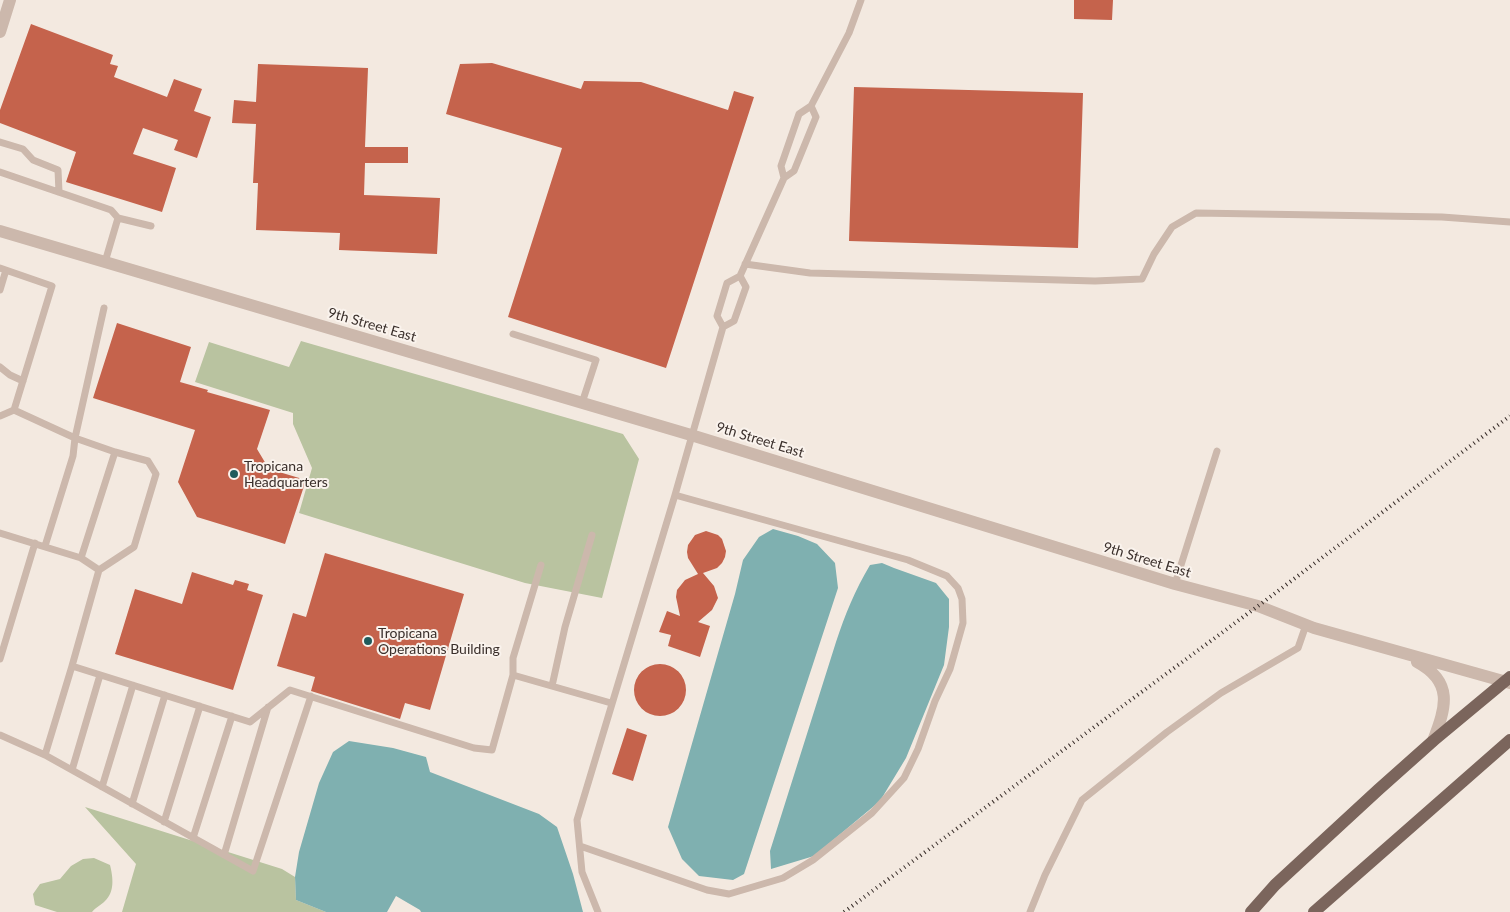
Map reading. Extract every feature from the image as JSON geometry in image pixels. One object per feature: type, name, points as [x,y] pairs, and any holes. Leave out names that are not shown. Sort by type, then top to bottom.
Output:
[{"type":"main road","points":[[1251,912],[1275,885],[1433,741],[1508,681]]},
{"type":"main road","points":[[1314,912],[1510,740]]},
{"type":"street","points":[[0,32],[10,0]]},
{"type":"street","name":"9th Street East","points":[[0,231],[691,435],[1175,584],[1258,606],[1306,625],[1508,681]]},
{"type":"street","points":[[1397,651],[1430,669],[1442,686],[1445,700],[1442,717],[1433,741]]},
{"type":"lane","points":[[784,178],[781,166],[799,114],[811,106],[850,34],[861,0]]},
{"type":"lane","points":[[723,327],[717,316],[728,283],[740,276],[784,178],[794,171],[816,117],[811,106]]},
{"type":"lane","points":[[0,142],[24,149],[33,160],[58,170],[59,192]]},
{"type":"lane","points":[[0,172],[111,210],[118,218],[151,226]]},
{"type":"lane","points":[[746,264],[810,273],[1095,281],[1142,279],[1154,254],[1172,227],[1196,213],[1442,217],[1510,222]]},
{"type":"lane","points":[[105,262],[118,218]]},
{"type":"lane","points":[[0,290],[3,269],[52,286],[23,381],[7,413]]},
{"type":"lane","points":[[598,912],[582,872],[577,820],[675,495],[723,327],[734,320],[746,288],[740,276]]},
{"type":"lane","points":[[45,546],[73,456],[74,438],[104,308]]},
{"type":"lane","points":[[513,334],[596,360],[582,403]]},
{"type":"lane","points":[[0,367],[10,375],[23,381]]},
{"type":"lane","points":[[0,407],[7,413],[74,438],[148,461],[156,474],[134,546],[100,570],[45,755]]},
{"type":"lane","points":[[1175,584],[1217,451]]},
{"type":"lane","points":[[81,558],[115,452]]},
{"type":"lane","points":[[580,846],[707,890],[730,894],[783,878],[813,860],[872,813],[904,778],[918,749],[935,701],[950,669],[963,623],[962,599],[958,588],[947,576],[908,560],[675,495]]},
{"type":"lane","points":[[0,533],[81,558],[100,570]]},
{"type":"lane","points":[[552,686],[565,627],[592,535]]},
{"type":"lane","points":[[0,658],[35,543]]},
{"type":"lane","points":[[72,666],[250,722],[290,690],[474,748],[492,750],[513,675],[513,658],[541,565]]},
{"type":"lane","points":[[1030,912],[1045,875],[1082,800],[1167,732],[1213,699],[1298,648],[1306,625]]},
{"type":"lane","points":[[72,770],[100,675]]},
{"type":"lane","points":[[513,675],[611,704]]},
{"type":"lane","points":[[102,787],[133,685]]},
{"type":"lane","points":[[132,804],[165,695]]},
{"type":"lane","points":[[0,735],[45,755],[253,871],[311,696]]},
{"type":"lane","points":[[164,822],[200,706]]},
{"type":"lane","points":[[224,855],[268,707]]},
{"type":"lane","points":[[193,838],[232,716]]},
{"type":"green space","points":[[301,341],[623,434],[639,459],[602,598],[525,583],[299,513],[312,468],[293,424],[293,413],[195,382],[209,342],[289,367]]},
{"type":"green space","points":[[85,807],[282,869],[295,877],[296,900],[326,912],[122,912],[136,864]]},
{"type":"green space","points":[[94,858],[110,865],[112,889],[108,897],[92,912],[57,912],[35,905],[33,894],[40,884],[60,879],[71,866],[83,859]]},
{"type":"water","points":[[773,529],[817,544],[835,563],[838,588],[744,874],[733,880],[699,876],[682,859],[668,827],[743,560],[759,537]]},
{"type":"water","points":[[882,563],[936,583],[949,599],[949,627],[944,665],[906,758],[880,801],[814,856],[771,869],[770,851],[843,622],[855,593],[870,565]]},
{"type":"water","points":[[349,741],[393,748],[426,757],[430,772],[539,814],[557,827],[573,874],[583,912],[421,912],[396,896],[387,912],[326,912],[296,900],[295,877],[299,852],[319,783],[333,752]]},
{"type":"building","points":[[1074,0],[1113,0],[1112,20],[1074,19]]},
{"type":"building","points":[[31,24],[113,55],[110,64],[118,66],[114,77],[167,97],[174,79],[202,89],[194,111],[211,117],[197,158],[174,150],[178,140],[143,128],[133,154],[176,168],[162,212],[66,182],[76,152],[0,123],[0,110]]},
{"type":"building","points":[[492,63],[581,89],[584,81],[641,82],[728,110],[734,91],[754,97],[666,368],[508,317],[562,148],[446,114],[460,64]]},
{"type":"building","points":[[258,64],[368,68],[365,147],[408,147],[408,163],[365,163],[364,195],[440,198],[437,254],[339,250],[340,233],[256,230],[258,183],[253,183],[256,124],[232,123],[234,100],[256,102]]},
{"type":"building","points":[[854,87],[1083,93],[1078,248],[849,241]]},
{"type":"building","name":"Tropicana Headquarters","points":[[117,323],[191,347],[180,382],[208,390],[207,392],[270,410],[257,449],[269,469],[306,480],[285,544],[197,517],[178,482],[195,430],[93,398]]},
{"type":"building","points":[[706,531],[718,535],[722,539],[726,551],[722,563],[717,568],[703,573],[714,586],[718,598],[712,610],[698,622],[710,626],[700,657],[668,646],[671,635],[659,632],[667,611],[680,616],[676,597],[677,590],[685,580],[698,574],[688,558],[688,545],[695,535]]},
{"type":"building","name":"Tropicana Operations Building","points":[[325,553],[464,594],[430,710],[405,703],[400,719],[311,691],[315,677],[277,666],[293,613],[306,617]]},
{"type":"building","points":[[192,572],[233,585],[235,580],[249,584],[247,590],[263,595],[233,690],[115,654],[135,589],[182,604]]},
{"type":"building","points":[[660,664],[670,666],[678,672],[684,680],[686,690],[684,700],[678,708],[670,714],[660,716],[650,714],[642,708],[636,700],[634,690],[636,680],[642,672],[650,666]]},
{"type":"building","points":[[627,728],[647,735],[633,781],[612,774]]},
{"type":"railway","points":[[844,912],[1258,606],[1510,416]]},
{"type":"place","name":"Tropicana Headquarters","points":[[234,474]]},
{"type":"place","name":"Tropicana Operations Building","points":[[368,641]]}]
